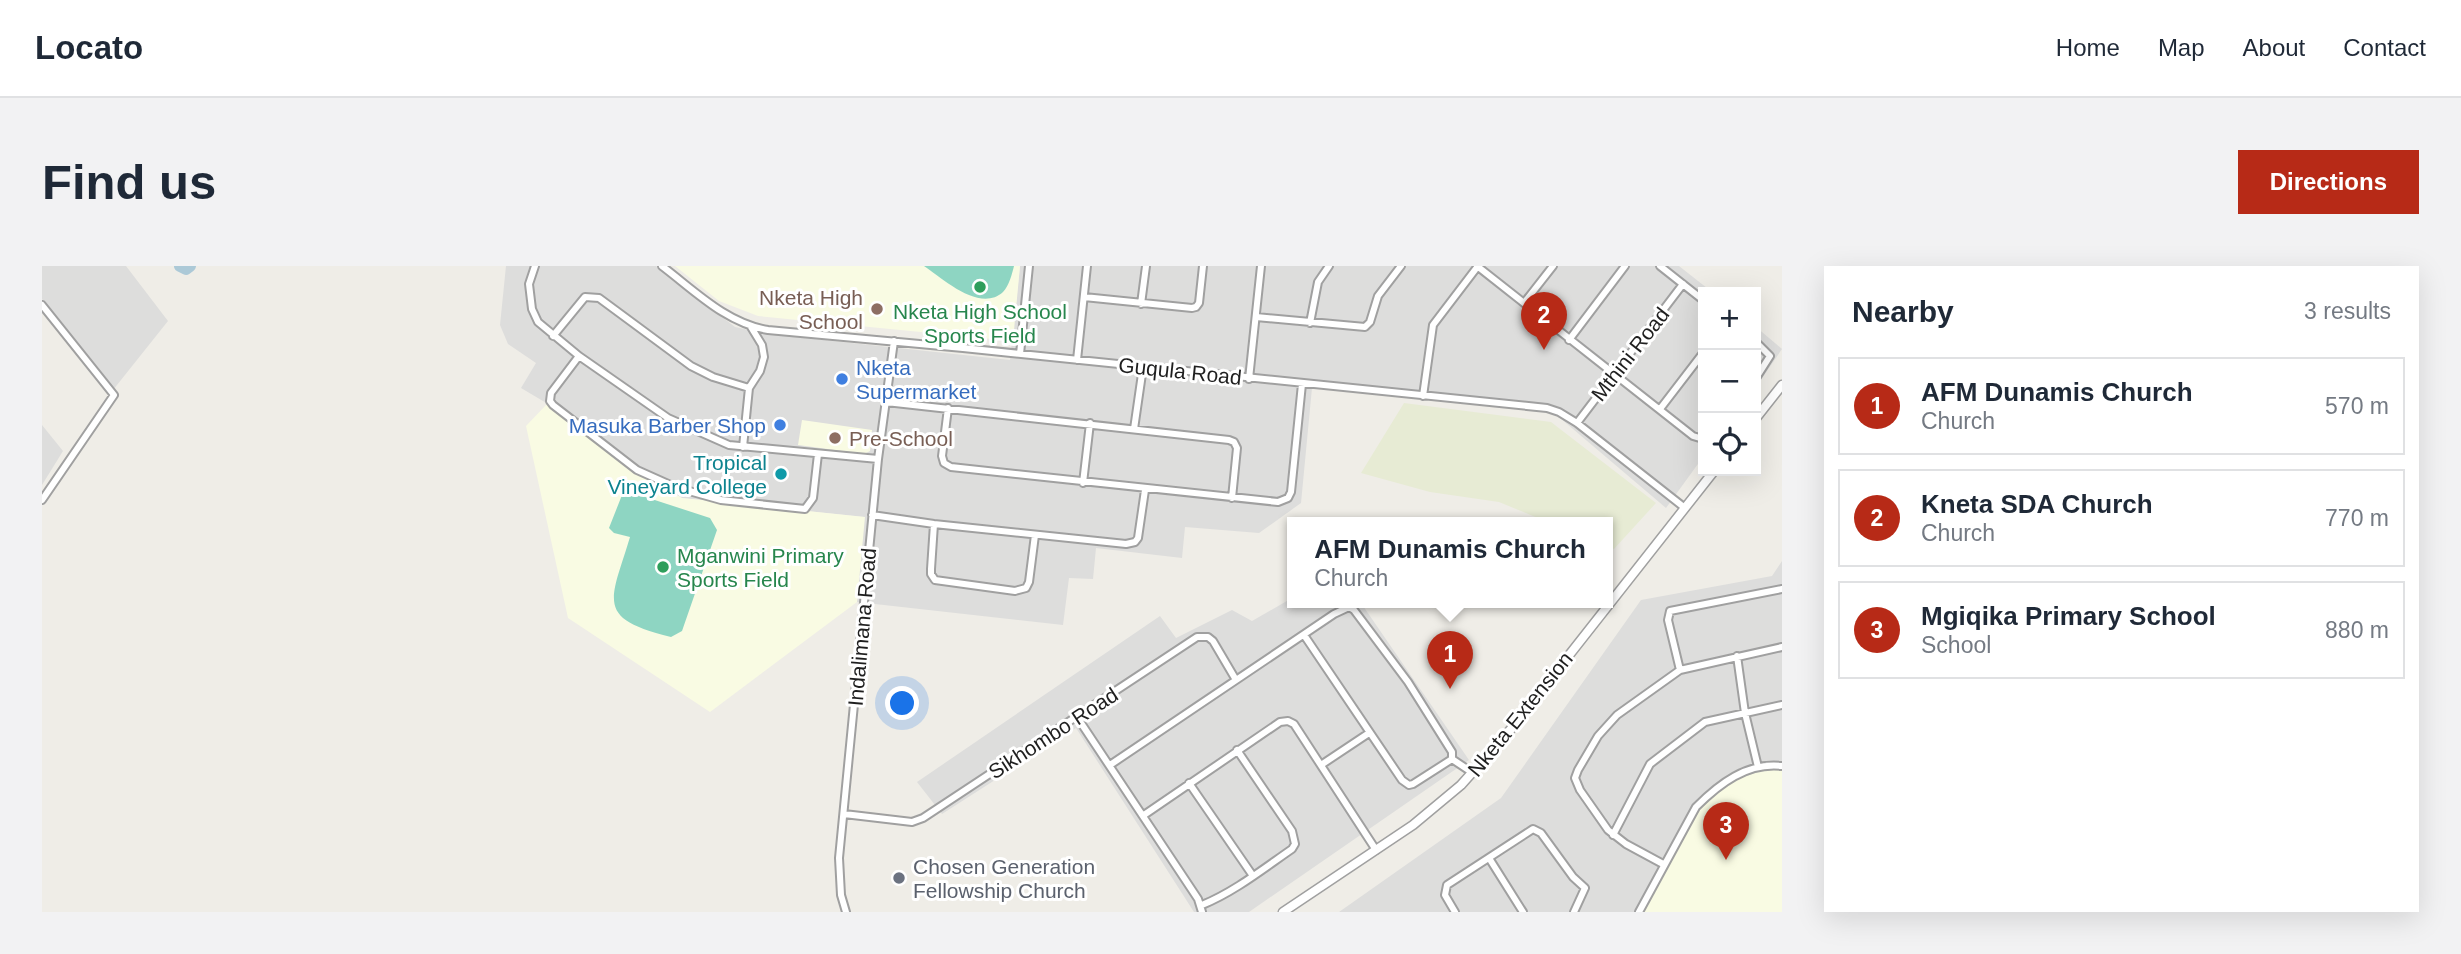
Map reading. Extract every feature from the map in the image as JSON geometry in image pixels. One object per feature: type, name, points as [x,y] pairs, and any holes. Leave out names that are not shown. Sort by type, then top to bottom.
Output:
[{"type":"street","points":[[535,266],[529,280],[532,309],[538,322],[579,356],[675,422],[721,442],[743,447],[878,459]]},
{"type":"street","name":"Guqula Road","points":[[662,266],[715,307],[751,327],[1547,408],[1577,423],[1685,508]]},
{"type":"street","points":[[1020,354],[1029,266]]},
{"type":"street","points":[[1077,360],[1087,266]]},
{"type":"street","points":[[1141,304],[1146,266]]},
{"type":"street","points":[[1084,298],[1196,307],[1203,266]]},
{"type":"street","points":[[1249,379],[1261,266]]},
{"type":"street","points":[[1311,323],[1318,282],[1329,266]]},
{"type":"street","points":[[1256,317],[1365,327],[1370,322],[1378,296],[1401,266]]},
{"type":"street","points":[[1423,396],[1433,325],[1478,266],[1569,340],[1698,438]]},
{"type":"street","points":[[1524,303],[1553,266]]},
{"type":"street","points":[[1569,340],[1625,266]]},
{"type":"street","points":[[1660,266],[1698,296]]},
{"type":"street","name":"Mthini Road","points":[[1577,423],[1683,284]]},
{"type":"street","points":[[553,336],[585,297],[599,298],[696,369],[749,388]]},
{"type":"street","points":[[42,305],[114,395],[42,500]]},
{"type":"street","points":[[743,447],[749,388],[760,371],[764,357],[762,345],[751,327]]},
{"type":"street","name":"Indalimana Road","points":[[846,912],[839,871],[878,459],[894,341]]},
{"type":"street","points":[[1761,347],[1770,356],[1761,370]]},
{"type":"street","points":[[579,356],[551,393],[553,405],[637,470],[675,487],[722,500],[805,509],[813,498],[818,454]]},
{"type":"street","points":[[1660,409],[1698,360]]},
{"type":"street","points":[[1134,429],[1143,367]]},
{"type":"street","points":[[948,408],[942,456],[944,463],[951,467],[1145,490],[1278,502],[1290,495],[1302,384]]},
{"type":"street","points":[[1760,413],[1782,385]]},
{"type":"street","points":[[886,402],[1232,441],[1237,448],[1232,498]]},
{"type":"street","points":[[1083,483],[1090,424]]},
{"type":"street","name":"Nketa Extension","points":[[1613,599],[1710,476]]},
{"type":"street","points":[[873,515],[1126,544],[1135,542],[1139,535],[1145,490]]},
{"type":"street","points":[[934,524],[931,574],[935,580],[1015,592],[1024,589],[1030,582],[1035,535]]},
{"type":"street","points":[[1680,670],[1668,620],[1670,611],[1782,589]]},
{"type":"street","points":[[1110,765],[1343,608]]},
{"type":"street","points":[[1351,608],[1408,682],[1452,752],[1452,759]]},
{"type":"street","name":"Nketa Extension","points":[[1283,912],[1430,812],[1473,773],[1606,608]]},
{"type":"street","points":[[1304,635],[1399,777],[1409,785],[1417,783],[1452,759]]},
{"type":"street","name":"Sikhombo Road","points":[[844,814],[917,821],[1201,636],[1213,641],[1236,680]]},
{"type":"street","points":[[1663,864],[1613,835],[1580,790],[1576,774],[1598,736],[1609,723],[1680,670],[1782,647]]},
{"type":"street","points":[[1737,656],[1745,713],[1758,767]]},
{"type":"street","points":[[1613,835],[1650,764],[1705,722],[1782,705]]},
{"type":"street","points":[[1077,717],[1144,814],[1202,909],[1292,849],[1295,839],[1237,750]]},
{"type":"street","points":[[1144,814],[1280,722],[1288,721],[1294,724],[1376,850]]},
{"type":"street","points":[[1321,765],[1369,733]]},
{"type":"street","points":[[1452,759],[1473,773]]},
{"type":"street","points":[[1639,912],[1696,807],[1726,782],[1758,767],[1782,766]]},
{"type":"street","points":[[1189,783],[1253,876]]},
{"type":"street","points":[[1455,912],[1445,895],[1445,887],[1527,831],[1534,829],[1539,831],[1573,877],[1585,888],[1574,912]]},
{"type":"street","points":[[1489,858],[1524,912]]},
{"type":"shaded area","points":[[42,266],[126,266],[168,321],[113,390],[42,299]]},
{"type":"shaded area","points":[[506,266],[656,266],[735,327],[768,334],[1010,360],[1020,266],[1679,266],[1706,287],[1698,287],[1698,464],[1666,508],[1553,412],[1312,388],[1301,503],[1259,533],[1185,527],[1182,558],[1096,548],[1093,579],[1069,578],[1063,625],[857,602],[864,517],[682,498],[636,472],[548,404],[521,388],[536,363],[508,344],[500,325]]},
{"type":"shaded area","name":"Nketa High School","points":[[675,266],[1020,266],[1013,341],[758,316],[719,301]]},
{"type":"shaded area","points":[[1761,331],[1782,349],[1761,380]]},
{"type":"shaded area","points":[[1404,403],[1551,422],[1656,503],[1614,549],[1613,517],[1535,517],[1499,502],[1430,492],[1361,473]]},
{"type":"shaded area","points":[[547,404],[636,472],[682,498],[865,517],[857,602],[710,712],[568,618],[526,426]]},
{"type":"shaded area","name":"Pre-School","points":[[802,420],[872,430],[870,451],[864,454],[798,445]]},
{"type":"shaded area","points":[[42,425],[63,451],[42,485]]},
{"type":"shaded area","points":[[1782,561],[1782,912],[1339,912],[1501,798],[1641,600],[1772,576]]},
{"type":"shaded area","points":[[1287,601],[1287,608],[1364,608],[1469,760],[1249,912],[1194,912],[1076,728],[942,814],[917,782],[1160,616],[1176,638],[1232,610],[1252,621]]},
{"type":"shaded area","points":[[1772,767],[1782,770],[1782,912],[1641,912],[1698,807],[1729,782]]},
{"type":"green space","name":"Nketa High School Sports Field","points":[[924,266],[1014,266],[1003,292],[984,299],[962,292]]},
{"type":"green space","name":"Mganwini Primary Sports Field","points":[[624,490],[710,518],[717,530],[682,631],[671,637],[629,622],[619,614],[614,604],[614,592],[630,537],[614,533],[609,528]]},
{"type":"waterway","points":[[180,266],[186,269],[190,266]]},
{"type":"place","name":"Nketa High School Sports Field","points":[[980,287]]},
{"type":"place","name":"Nketa High School","points":[[877,309]]},
{"type":"place","name":"Kneta SDA Church","points":[[1544,350]]},
{"type":"place","name":"Nketa Supermarket","points":[[842,379]]},
{"type":"place","name":"Masuka Barber Shop","points":[[780,425]]},
{"type":"place","name":"Pre-School","points":[[835,438]]},
{"type":"place","name":"Tropical Vineyard College","points":[[781,474]]},
{"type":"place","name":"Mganwini Primary Sports Field","points":[[663,567]]},
{"type":"place","name":"AFM Dunamis Church","points":[[1450,689]]},
{"type":"place","name":"Mgiqika Primary School","points":[[1726,860]]},
{"type":"place","name":"Chosen Generation Fellowship Church","points":[[899,878]]}]
